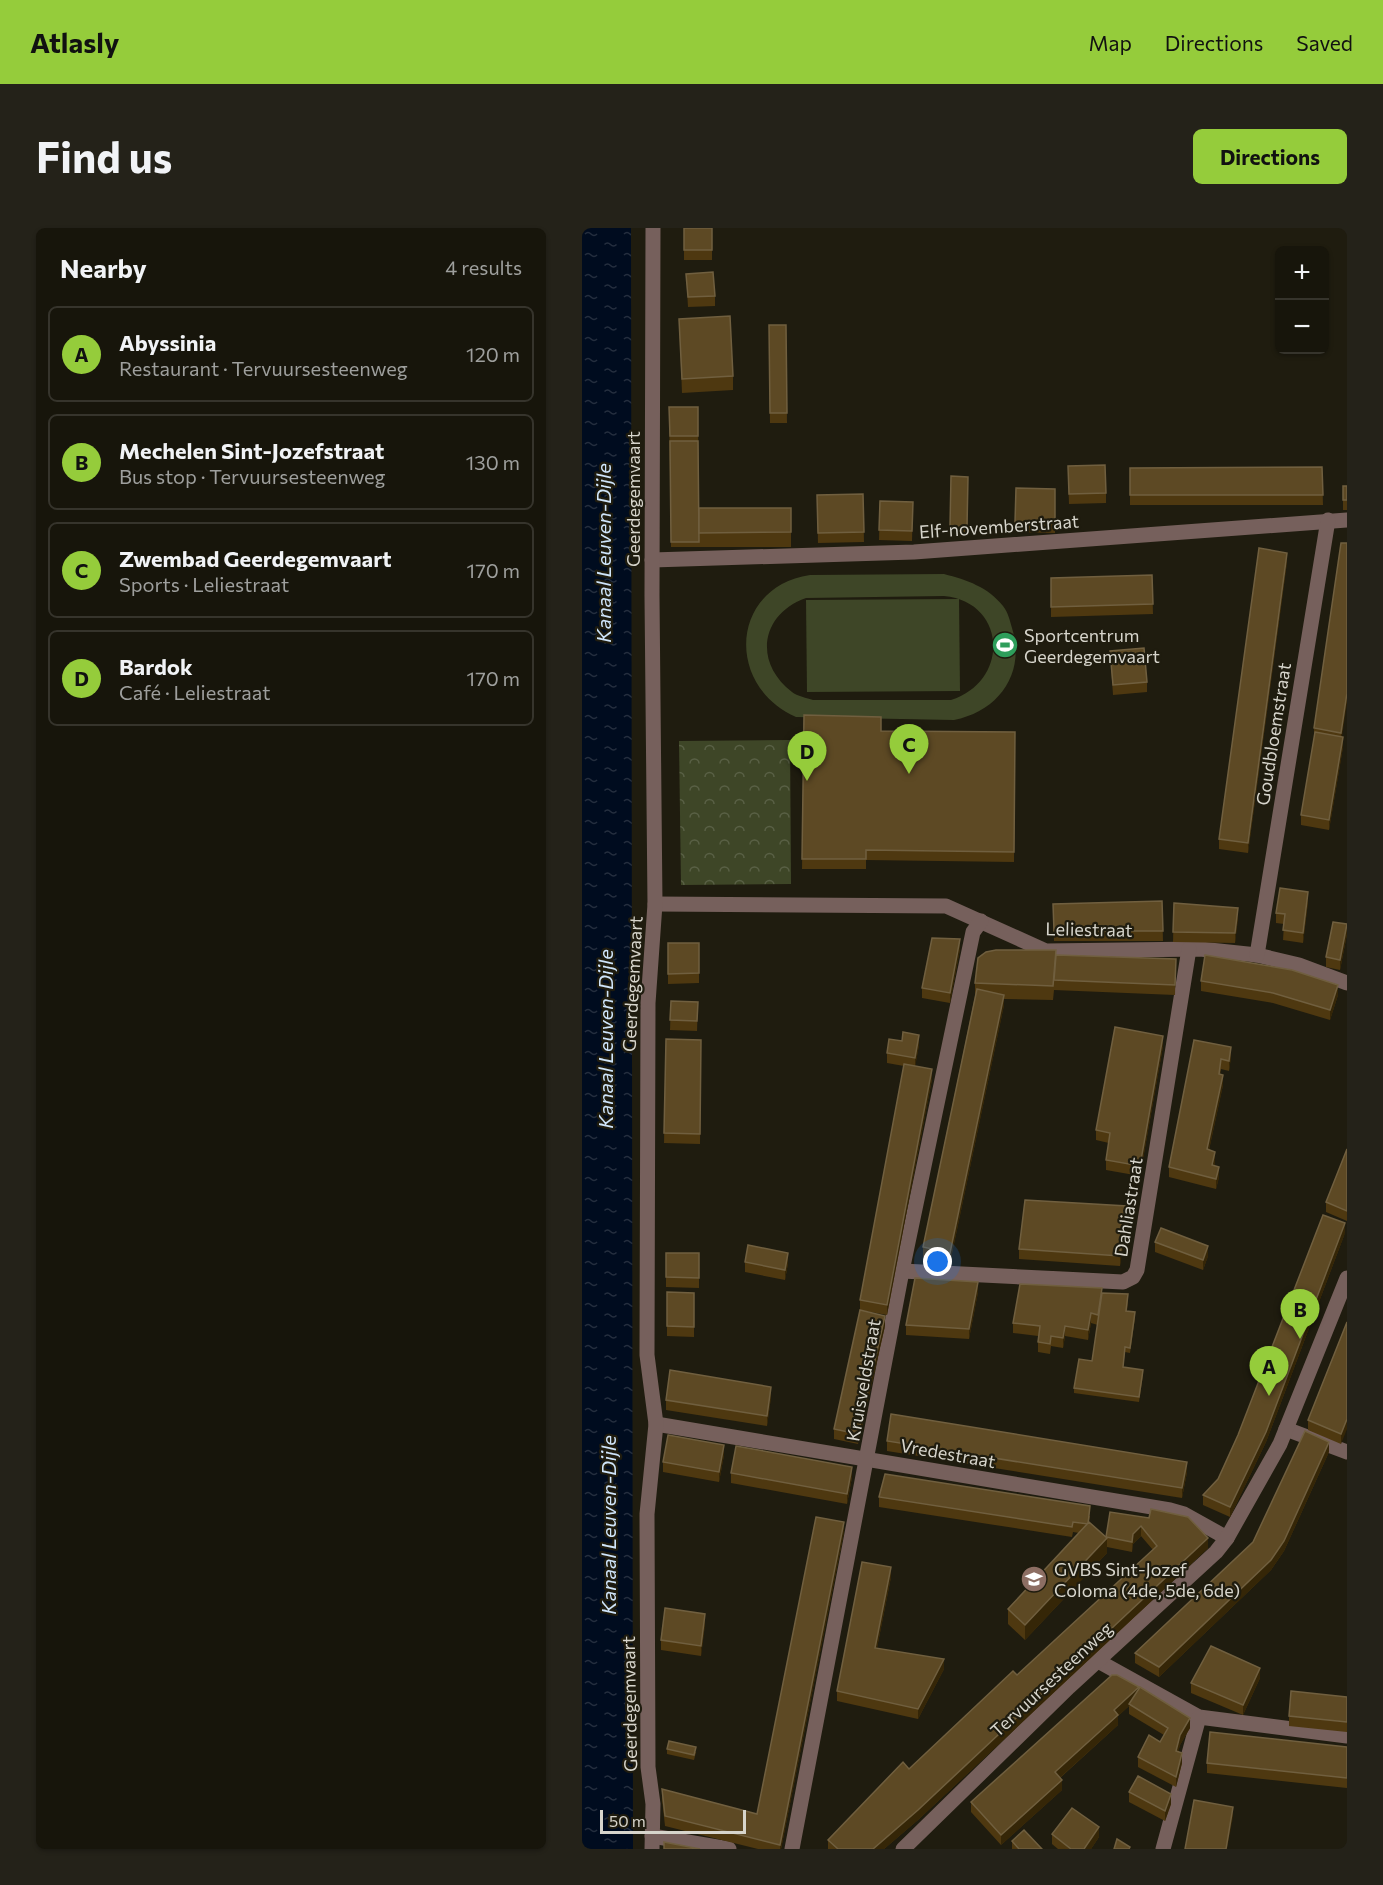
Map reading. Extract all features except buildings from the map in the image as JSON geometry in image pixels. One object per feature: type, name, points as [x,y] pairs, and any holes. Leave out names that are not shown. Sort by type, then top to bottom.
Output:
[{"type":"street","name":"Geerdegemvaart","points":[[652,1843],[654,1804],[648,1767],[647,1514],[656,1424],[648,1355],[648,1003],[656,904],[652,560],[653,228]]},
{"type":"street","name":"Goudbloemstraat","points":[[1257,955],[1328,520]]},
{"type":"street","name":"Elf-novemberstraat","points":[[652,560],[914,552],[1347,520]]},
{"type":"street","name":"Leliestraat","points":[[656,904],[946,906],[1046,951],[1189,949],[1257,955],[1299,965],[1347,983]]},
{"type":"street","name":"Kruisveldstraat","points":[[792,1849],[868,1459],[902,1270],[973,933],[981,921]]},
{"type":"street","name":"Dahliastraat","points":[[902,1270],[1123,1282],[1133,1277],[1137,1270],[1189,949]]},
{"type":"street","name":"Tervuursesteenweg","points":[[903,1849],[971,1780],[1216,1552],[1227,1538],[1286,1429],[1347,1278]]},
{"type":"street","name":"Vredestraat","points":[[656,1424],[1170,1510],[1184,1514],[1227,1538]]},
{"type":"street","points":[[1286,1429],[1347,1452]]},
{"type":"street","points":[[1098,1661],[1199,1717],[1347,1736]]},
{"type":"street","points":[[1163,1849],[1199,1717]]},
{"type":"street","points":[[652,1843],[729,1849]]},
{"type":"green space","name":"Sportcentrum Geerdegemvaart","points":[[944,574],[984,589],[997,599],[1009,617],[1015,645],[1012,675],[996,699],[970,715],[954,720],[796,717],[773,702],[757,683],[748,662],[746,639],[752,617],[764,598],[784,583],[810,575]],"holes":[[[944,596],[965,601],[980,612],[989,627],[993,643],[991,660],[984,677],[970,690],[951,700],[813,700],[792,692],[771,667],[767,653],[772,627],[779,615],[791,605],[806,598]]]},
{"type":"green space","points":[[959,599],[960,691],[807,692],[806,600]]},
{"type":"green space","points":[[790,740],[791,884],[681,885],[679,741]]},
{"type":"water","name":"Kanaal Leuven-Dijle","points":[[582,228],[631,228],[633,1849],[582,1849]]},
{"type":"place","name":"Sportcentrum Geerdegemvaart","points":[[1005,645]]},
{"type":"place","name":"Zwembad Geerdegemvaart","points":[[909,774]]},
{"type":"place","name":"Bardok","points":[[807,781]]},
{"type":"place","name":"Mechelen Sint-Jozefstraat","points":[[1300,1339]]},
{"type":"place","name":"Abyssinia","points":[[1269,1396]]},
{"type":"place","name":"GVBS Sint-Jozef Coloma (4de, 5de, 6de)","points":[[1034,1579]]}]
